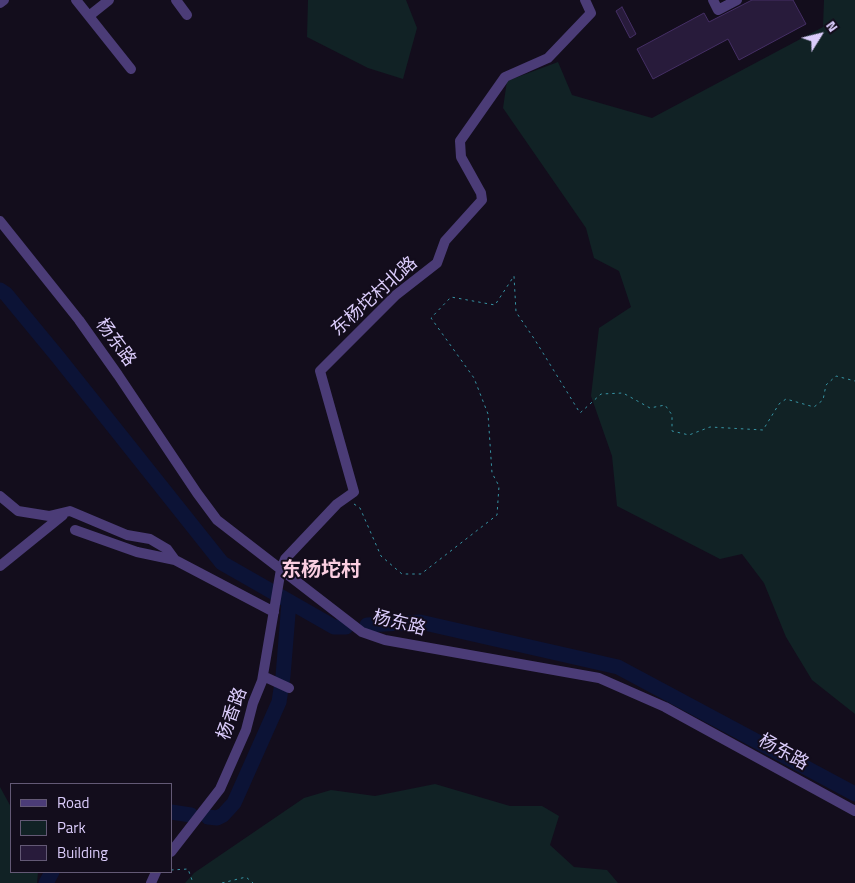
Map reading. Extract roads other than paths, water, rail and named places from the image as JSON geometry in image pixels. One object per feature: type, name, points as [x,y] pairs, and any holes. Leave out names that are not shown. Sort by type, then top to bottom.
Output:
[{"type":"street","points":[[0,3],[4,0]]},
{"type":"street","points":[[76,0],[131,69]]},
{"type":"street","points":[[89,16],[109,0]]},
{"type":"street","points":[[176,0],[187,15]]},
{"type":"street","name":"东杨坨村北路","points":[[280,574],[286,559],[336,504],[354,492],[320,371],[396,295],[437,263],[444,241],[482,200],[482,193],[461,157],[460,141],[505,77],[548,58],[591,13],[585,0]]},
{"type":"street","points":[[713,0],[718,10],[738,0]]},
{"type":"street","name":"杨东路","points":[[0,221],[96,344],[217,520],[280,574],[362,632],[385,640],[599,678],[665,707],[855,811]]},
{"type":"street","points":[[0,496],[18,511],[49,516],[70,511],[127,535],[150,539],[167,549],[175,560]]},
{"type":"street","points":[[0,566],[67,512]]},
{"type":"street","points":[[75,530],[137,552],[175,560],[275,608]]},
{"type":"street","name":"杨香路","points":[[172,851],[220,789],[246,730],[263,676],[280,574]]},
{"type":"street","points":[[263,676],[289,688]]},
{"type":"waterway","points":[[0,290],[6,294],[58,357],[222,563],[334,627],[346,627]]},
{"type":"waterway","points":[[208,817],[217,818],[223,815],[234,803],[279,702],[289,602]]},
{"type":"waterway","points":[[367,625],[420,622],[618,667],[855,794]]},
{"type":"waterway","points":[[172,812],[191,815]]},
{"type":"waterway","points":[[46,883],[51,873]]},
{"type":"district","name":"东杨坨村","points":[[321,571]]}]
